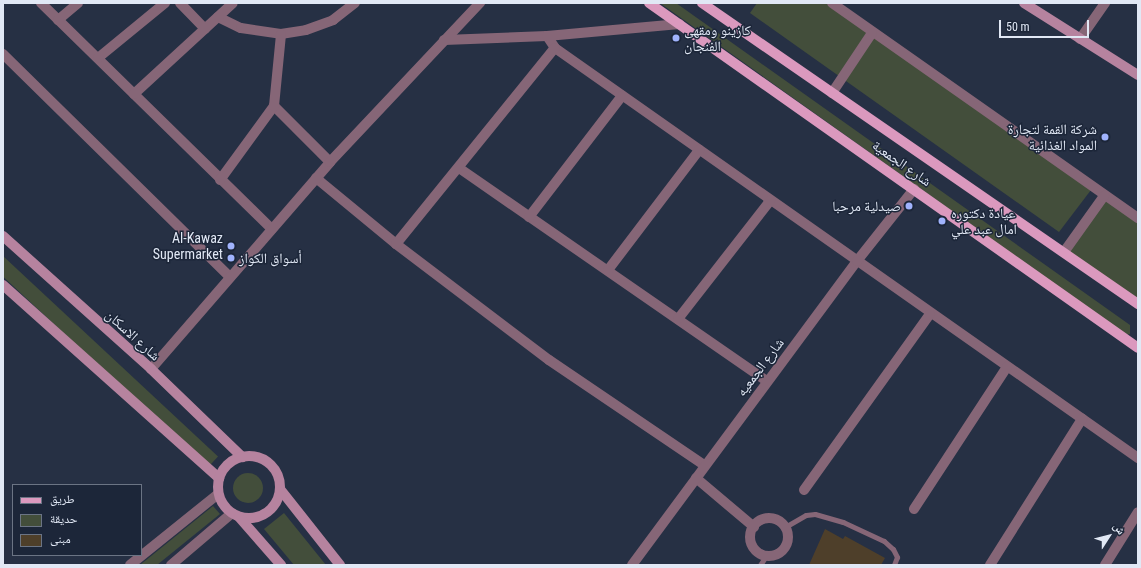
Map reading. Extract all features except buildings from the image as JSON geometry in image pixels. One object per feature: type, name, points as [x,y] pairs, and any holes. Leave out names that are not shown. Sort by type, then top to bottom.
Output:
[{"type":"main road","name":"شارع الجمعية","points":[[649,3],[914,188],[1138,348]]},
{"type":"main road","name":"شارع الجمعية","points":[[702,3],[1138,304]]},
{"type":"main road","points":[[1024,3],[1138,75]]},
{"type":"main road","name":"شارع الاسكان","points":[[3,236],[151,369],[242,457]]},
{"type":"main road","points":[[3,285],[219,478]]},
{"type":"main road","points":[[1127,341],[1138,336]]},
{"type":"main road","points":[[236,515],[247,518],[263,515],[275,504],[280,489],[279,480],[272,466],[258,458],[242,457],[227,464],[219,478],[218,494],[221,502],[236,515],[279,564]]},
{"type":"main road","points":[[280,489],[340,565]]},
{"type":"street","points":[[41,3],[220,180],[272,229]]},
{"type":"street","points":[[58,20],[78,3]]},
{"type":"street","points":[[98,58],[165,3]]},
{"type":"street","points":[[180,3],[205,29]]},
{"type":"street","points":[[134,94],[233,3]]},
{"type":"street","points":[[218,17],[241,28],[281,34],[306,30],[333,20],[355,3]]},
{"type":"street","points":[[1080,39],[1105,3]]},
{"type":"street","points":[[151,369],[330,162],[477,4]]},
{"type":"street","points":[[836,4],[872,33],[1104,196],[1138,218]]},
{"type":"street","points":[[444,40],[547,36],[679,24]]},
{"type":"street","points":[[832,93],[872,33]]},
{"type":"street","points":[[220,180],[274,106],[281,34]]},
{"type":"street","points":[[547,36],[554,48],[930,314],[1138,458]]},
{"type":"street","points":[[396,244],[459,168],[554,48]]},
{"type":"street","points":[[3,54],[230,277]]},
{"type":"street","points":[[529,217],[622,96]]},
{"type":"street","points":[[274,106],[330,162]]},
{"type":"street","points":[[608,270],[699,150]]},
{"type":"street","points":[[459,168],[767,381]]},
{"type":"street","points":[[316,178],[396,244],[549,360],[704,465]]},
{"type":"street","name":"شارع الجمعيه","points":[[632,565],[704,465],[857,261],[914,188]]},
{"type":"street","points":[[1064,252],[1104,196]]},
{"type":"street","points":[[678,319],[770,201]]},
{"type":"street","points":[[804,490],[930,314]]},
{"type":"street","points":[[914,509],[1007,367]]},
{"type":"street","points":[[990,565],[1082,419]]},
{"type":"street","points":[[696,478],[754,527]]},
{"type":"street","points":[[142,555],[218,494]]},
{"type":"street","points":[[1105,565],[1138,512]]},
{"type":"street","points":[[171,565],[236,515]]},
{"type":"street","points":[[767,519],[779,521],[785,527],[788,536],[785,548],[775,556],[766,556],[753,547],[751,535],[754,527],[767,519]]},
{"type":"street","points":[[130,565],[141,556]]},
{"type":"lane","points":[[785,527],[806,515],[815,514],[843,522],[884,541],[893,549],[897,556],[894,565]]},
{"type":"lane","points":[[760,565],[766,556]]},
{"type":"green space","points":[[660,3],[676,3],[1130,325],[1130,334],[1126,335]]},
{"type":"green space","points":[[757,3],[834,3],[1094,186],[1059,232],[750,13]]},
{"type":"green space","points":[[1106,194],[1138,218],[1138,301],[1069,252]]},
{"type":"green space","points":[[3,256],[218,457],[208,467],[3,277]]},
{"type":"green space","points":[[248,473],[259,477],[263,488],[259,499],[248,503],[237,499],[233,488],[237,477]]},
{"type":"green space","points":[[213,506],[220,514],[157,565],[140,565]]},
{"type":"green space","points":[[284,513],[326,565],[294,565],[264,529]]},
{"type":"place","name":"كازينو ومقهى الفنجان","points":[[676,38]]},
{"type":"place","name":"شركة القمة لتجارة المواد الغذائية","points":[[1105,137]]},
{"type":"place","name":"صيدلية مرحبا","points":[[909,206]]},
{"type":"place","name":"عيادة دكتوره امال عبد علي","points":[[942,221]]},
{"type":"place","name":"Al-Kawaz Supermarket","points":[[231,246]]},
{"type":"place","name":"أسواق الكواز","points":[[231,258]]}]
